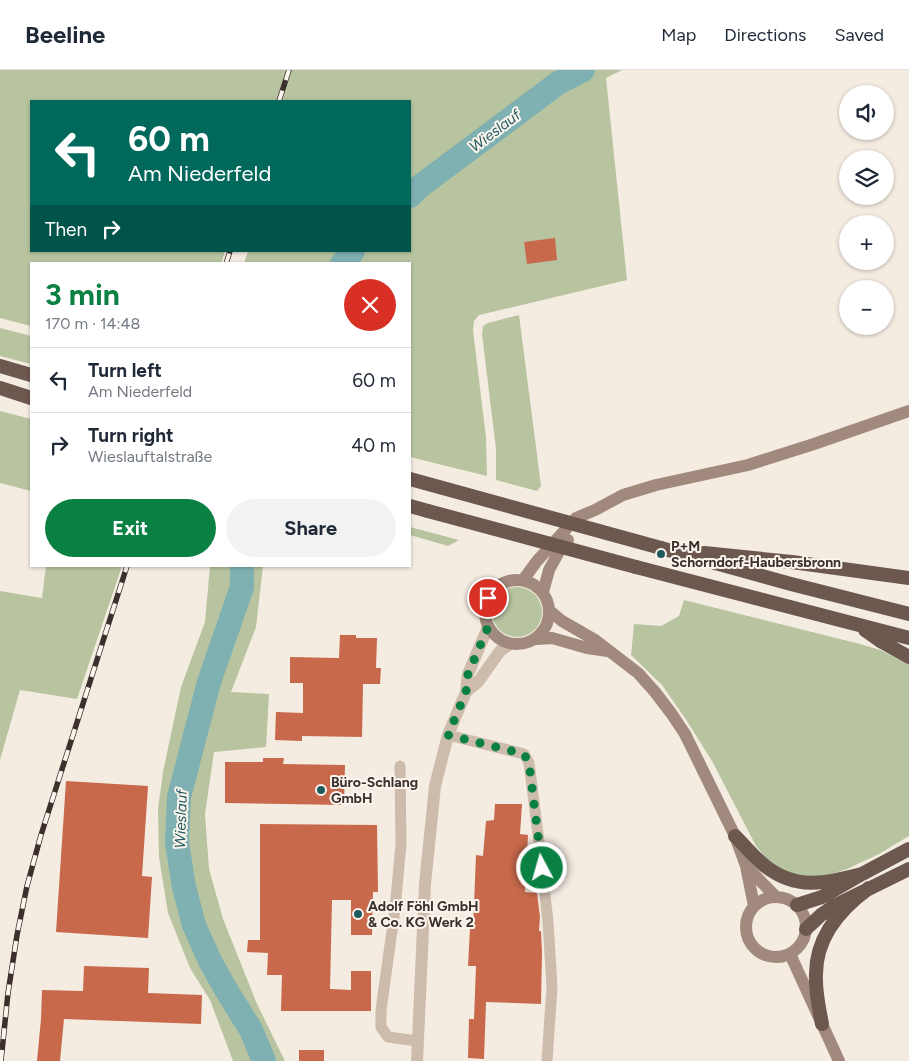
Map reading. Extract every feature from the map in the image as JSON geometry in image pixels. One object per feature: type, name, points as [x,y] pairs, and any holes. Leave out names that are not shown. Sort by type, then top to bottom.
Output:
[{"type":"highway","points":[[0,366],[30,375]]},
{"type":"highway","points":[[0,388],[30,398]]},
{"type":"highway","points":[[411,479],[791,584],[909,614]]},
{"type":"highway","points":[[411,506],[909,638]]},
{"type":"highway","points":[[661,548],[792,562],[909,578]]},
{"type":"highway","points":[[859,626],[909,657]]},
{"type":"highway","points":[[735,836],[765,866],[782,877],[802,883],[823,882],[862,874]]},
{"type":"highway","points":[[797,905],[822,897],[909,849]]},
{"type":"highway","points":[[806,929],[834,906],[909,869]]},
{"type":"highway","points":[[822,1024],[816,975],[817,958],[822,941],[830,926],[842,912],[854,899],[869,888]]},
{"type":"main road","points":[[523,580],[537,561],[576,518],[623,495],[656,485],[748,465],[909,411]]},
{"type":"main road","points":[[543,592],[549,570],[562,546],[595,510]]},
{"type":"main road","points":[[511,580],[523,580],[536,585],[543,592],[549,602],[550,611],[548,623],[536,639],[519,645],[510,644],[494,635],[488,627],[485,617],[488,598],[502,583],[511,580]]},
{"type":"main road","points":[[550,611],[562,621],[595,640],[638,673],[671,713],[685,734],[735,836],[746,866],[754,906]]},
{"type":"main road","points":[[536,639],[552,638],[587,648],[610,651]]},
{"type":"main road","points":[[746,866],[776,897]]},
{"type":"main road","points":[[776,897],[784,898],[797,905],[806,920],[806,929],[805,937],[796,950],[781,957],[771,957],[754,949],[746,932],[746,922],[754,906],[764,899],[776,897]]},
{"type":"main road","points":[[790,954],[839,1061]]},
{"type":"street","points":[[417,1061],[425,884],[435,786],[448,735],[466,692],[468,674],[488,627]]},
{"type":"street","points":[[466,692],[478,682],[500,651],[510,644]]},
{"type":"street","points":[[448,735],[524,754],[529,763],[548,922],[552,987],[547,1061]]},
{"type":"street","points":[[400,766],[401,844],[395,909],[381,1010],[381,1026],[388,1037],[418,1041]]},
{"type":"green space","points":[[0,70],[622,70],[606,78],[627,280],[479,315],[474,321],[473,330],[486,438],[487,476],[411,457],[411,262],[245,262],[248,252],[411,252],[411,100],[30,100],[30,252],[225,252],[222,262],[30,262],[30,326],[0,318]]},
{"type":"green space","points":[[519,315],[541,486],[537,491],[496,480],[496,449],[482,334],[483,326]]},
{"type":"green space","points":[[0,328],[30,336],[30,364],[0,356]]},
{"type":"green space","points":[[0,411],[30,419],[30,491],[0,483]]},
{"type":"green space","points":[[411,527],[459,540],[448,546],[411,535]]},
{"type":"green space","points":[[46,567],[122,567],[77,699],[20,690],[0,760],[0,591],[42,598]]},
{"type":"green space","points":[[210,567],[263,567],[256,627],[231,692],[269,694],[266,747],[214,752],[205,814],[209,869],[223,919],[257,1004],[285,1061],[233,1061],[210,1000],[190,968],[168,913],[159,857],[158,809],[163,772],[181,687],[205,622]]},
{"type":"green space","points":[[517,587],[535,594],[542,612],[535,630],[517,637],[499,630],[492,612],[499,594]]},
{"type":"green space","points":[[684,600],[860,644],[880,650],[909,664],[909,836],[879,854],[847,869],[820,878],[800,878],[783,872],[768,860],[756,846],[712,761],[685,718],[662,685],[631,655],[634,624],[661,626],[679,616]]},
{"type":"building","points":[[555,238],[557,260],[527,264],[524,242]]},
{"type":"building","points":[[340,635],[356,635],[356,638],[377,638],[376,668],[381,668],[380,684],[363,684],[362,737],[302,736],[302,741],[275,740],[276,712],[303,713],[303,683],[290,683],[290,657],[339,658]]},
{"type":"building","points":[[263,758],[284,758],[283,764],[345,765],[344,805],[225,803],[225,762],[263,762]]},
{"type":"building","points":[[66,781],[148,786],[142,876],[152,877],[148,938],[56,932]]},
{"type":"building","points":[[495,804],[522,804],[520,834],[528,835],[525,892],[537,893],[540,917],[539,931],[541,931],[542,952],[541,1004],[486,1002],[484,1059],[468,1058],[469,1019],[474,1019],[476,966],[468,966],[470,929],[473,929],[476,855],[483,856],[486,821],[494,820]]},
{"type":"building","points":[[260,824],[377,825],[378,892],[373,892],[372,935],[351,935],[351,900],[332,900],[330,989],[351,990],[351,971],[371,971],[371,1011],[281,1011],[282,975],[267,975],[268,953],[247,952],[248,940],[260,940]]},
{"type":"building","points":[[84,966],[149,968],[148,993],[202,995],[201,1024],[64,1019],[60,1061],[37,1061],[42,990],[83,991]]},
{"type":"building","points":[[299,1050],[324,1050],[324,1061],[299,1061]]},
{"type":"waterway","name":"Wieslauf","points":[[411,195],[419,187],[558,83],[583,70]]},
{"type":"waterway","name":"Wieslauf","points":[[344,262],[352,252]]},
{"type":"waterway","name":"Wieslauf","points":[[242,567],[242,587],[209,682],[179,797],[177,843],[184,887],[194,925],[210,961],[251,1030],[264,1061]]},
{"type":"railway","points":[[279,100],[289,70]]},
{"type":"railway","points":[[227,262],[230,252]]},
{"type":"railway","points":[[1,1061],[8,993],[27,886],[41,835],[127,567]]},
{"type":"place","name":"P+M Schorndorf-Haubersbronn","points":[[661,554]]},
{"type":"place","name":"Büro-Schlang GmbH","points":[[321,790]]},
{"type":"place","name":"Adolf Föhl GmbH & Co. KG Werk 2","points":[[358,914]]},
{"type":"route","points":[[488,598],[485,617],[488,627],[468,674],[466,692],[448,735],[524,754],[529,763],[542,868]]}]
